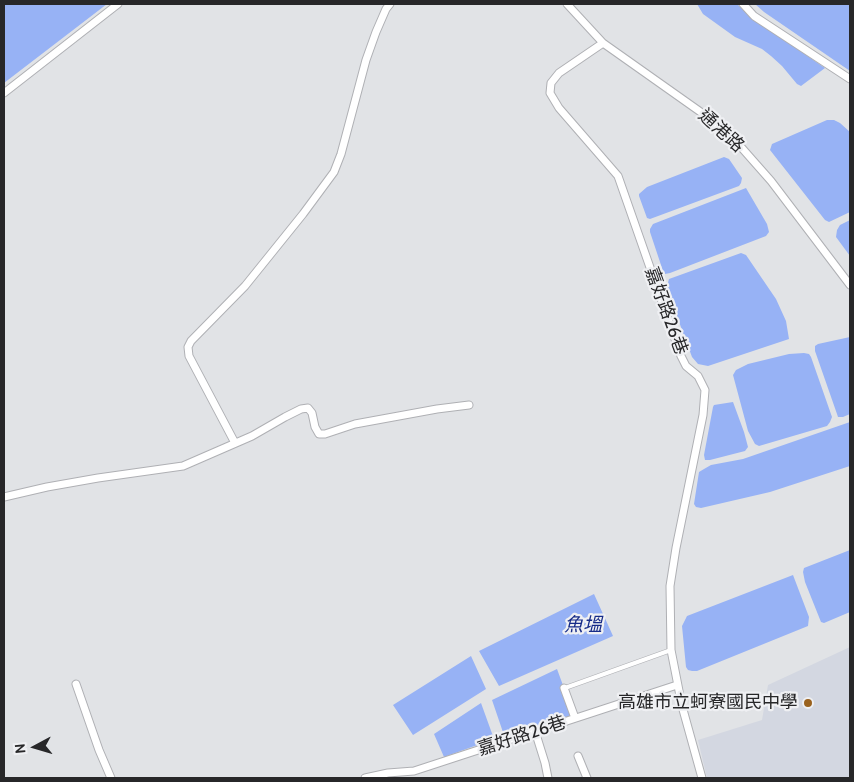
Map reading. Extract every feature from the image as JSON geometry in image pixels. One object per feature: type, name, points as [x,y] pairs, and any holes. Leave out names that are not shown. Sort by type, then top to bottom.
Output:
[{"type":"street","points":[[4,93],[118,4]]},
{"type":"street","points":[[235,443],[190,356],[188,347],[191,341],[245,286],[334,172],[341,154],[366,60],[376,32],[390,4]]},
{"type":"street","name":"通港路","points":[[567,4],[603,43],[702,113],[741,147],[771,181],[850,285]]},
{"type":"street","points":[[743,4],[754,16],[850,79]]},
{"type":"street","name":"嘉好路26巷","points":[[365,778],[388,773],[414,771],[574,718],[678,688],[671,650],[670,586],[703,415],[705,390],[698,376],[686,366],[681,356],[618,176],[559,108],[550,93],[551,83],[559,73],[603,43]]},
{"type":"street","points":[[4,497],[98,478],[183,466],[252,436],[302,409],[308,408],[312,413],[315,427],[319,434],[325,434],[355,424],[469,405]]},
{"type":"street","points":[[76,684],[111,778]]},
{"type":"street","points":[[564,688],[574,718]]},
{"type":"street","points":[[678,688],[702,778]]},
{"type":"street","points":[[535,731],[548,778]]},
{"type":"street","points":[[578,756],[588,778]]},
{"type":"lane","points":[[564,688],[671,650]]},
{"type":"shaded area","name":"高雄市立蚵寮國民中學","points":[[850,647],[850,778],[707,778],[698,740],[762,720],[768,685]]},
{"type":"water","points":[[4,4],[107,4],[4,83]]},
{"type":"water","points":[[697,4],[737,4],[752,18],[825,68],[801,86],[797,84],[771,56],[762,49],[735,37],[703,14]]},
{"type":"water","points":[[755,4],[850,4],[850,71],[764,12]]},
{"type":"water","points":[[827,120],[834,120],[840,123],[850,132],[850,212],[829,222],[825,220],[770,150],[772,144]]},
{"type":"water","points":[[724,157],[729,159],[742,178],[739,186],[650,219],[647,218],[639,194],[647,187]]},
{"type":"water","points":[[746,188],[767,224],[769,232],[766,236],[665,274],[650,232],[653,224]]},
{"type":"water","points":[[850,220],[850,256],[836,237],[840,225]]},
{"type":"water","points":[[741,253],[746,255],[776,299],[786,321],[789,339],[708,366],[698,364],[692,357],[668,292],[669,279]]},
{"type":"water","points":[[850,337],[850,414],[838,417],[815,351],[815,346]]},
{"type":"water","points":[[789,354],[809,354],[811,357],[832,417],[830,422],[827,426],[759,446],[755,444],[748,431],[733,375],[736,370],[748,364]]},
{"type":"water","points":[[733,402],[748,447],[745,451],[705,460],[704,455],[713,407],[714,405]]},
{"type":"water","points":[[850,422],[850,466],[770,492],[701,508],[696,507],[694,504],[699,472],[711,465],[743,459]]},
{"type":"water","points":[[850,550],[850,612],[824,623],[821,622],[805,582],[804,568]]},
{"type":"water","points":[[793,575],[809,617],[808,626],[697,671],[688,670],[686,667],[682,626],[687,616]]},
{"type":"water","name":"魚塭","points":[[594,594],[613,636],[499,686],[479,651]]},
{"type":"water","points":[[471,656],[486,689],[413,735],[393,705]]},
{"type":"water","name":"魚塭","points":[[557,669],[575,718],[506,741],[492,700]]},
{"type":"water","points":[[481,703],[494,739],[444,757],[434,734]]},
{"type":"place","name":"高雄市立蚵寮國民中學","points":[[808,703]]}]
